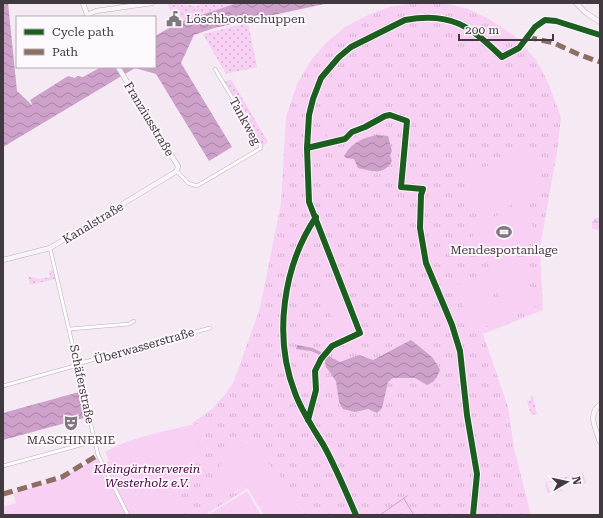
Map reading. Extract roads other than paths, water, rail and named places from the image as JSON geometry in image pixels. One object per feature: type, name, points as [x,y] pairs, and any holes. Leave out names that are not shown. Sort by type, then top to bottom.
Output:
[{"type":"main road","points":[[83,3],[87,16],[96,11],[152,3]]},
{"type":"main road","points":[[576,3],[590,16],[600,22]]},
{"type":"main road","name":"Franziusstraße","points":[[119,68],[176,162],[178,166],[177,171]]},
{"type":"main road","name":"Kanalstraße","points":[[3,260],[50,248],[177,171]]},
{"type":"main road","points":[[600,405],[595,408],[593,414],[600,442]]},
{"type":"street","name":"Tankweg","points":[[177,171],[188,183],[197,186],[261,149],[260,144],[215,69]]},
{"type":"street","name":"Schäferstraße","points":[[50,248],[78,364],[94,441],[101,462],[128,515]]},
{"type":"street","points":[[70,329],[129,324],[134,321]]},
{"type":"street","name":"Überwasserstraße","points":[[3,386],[210,328]]},
{"type":"street","points":[[3,466],[94,441]]},
{"type":"water","points":[[3,3],[8,3],[17,91],[33,106],[30,100],[68,76],[75,78],[78,76],[83,77],[99,68],[135,68],[3,147]]},
{"type":"water","points":[[237,3],[329,3],[214,28],[194,35],[181,63],[232,147],[209,161],[156,74],[135,68],[156,68],[156,35],[178,23]]},
{"type":"water","points":[[377,135],[388,136],[392,151],[390,155],[392,161],[385,169],[377,171],[358,168],[354,159],[346,158],[344,156],[347,151],[358,141]]},
{"type":"water","points":[[411,340],[432,357],[440,370],[437,377],[433,382],[427,385],[415,378],[393,378],[388,382],[382,408],[377,413],[368,409],[355,412],[343,409],[339,402],[336,381],[326,367],[322,356],[311,351],[296,349],[297,345],[313,348],[340,362],[359,355],[373,360]]},
{"type":"water","points":[[79,392],[84,418],[3,440],[3,413]]},
{"type":"waterway","points":[[380,515],[407,496]]},
{"type":"waterway","points":[[404,499],[414,515]]},
{"type":"place","name":"Löschbootschuppen","points":[[174,19]]},
{"type":"place","name":"Mendesportanlage","points":[[504,232]]},
{"type":"place","name":"MASCHINERIE","points":[[71,423]]},
{"type":"park label","name":"Kleingärtnerverein Westerholz e.V.","points":[[147,476]]}]
